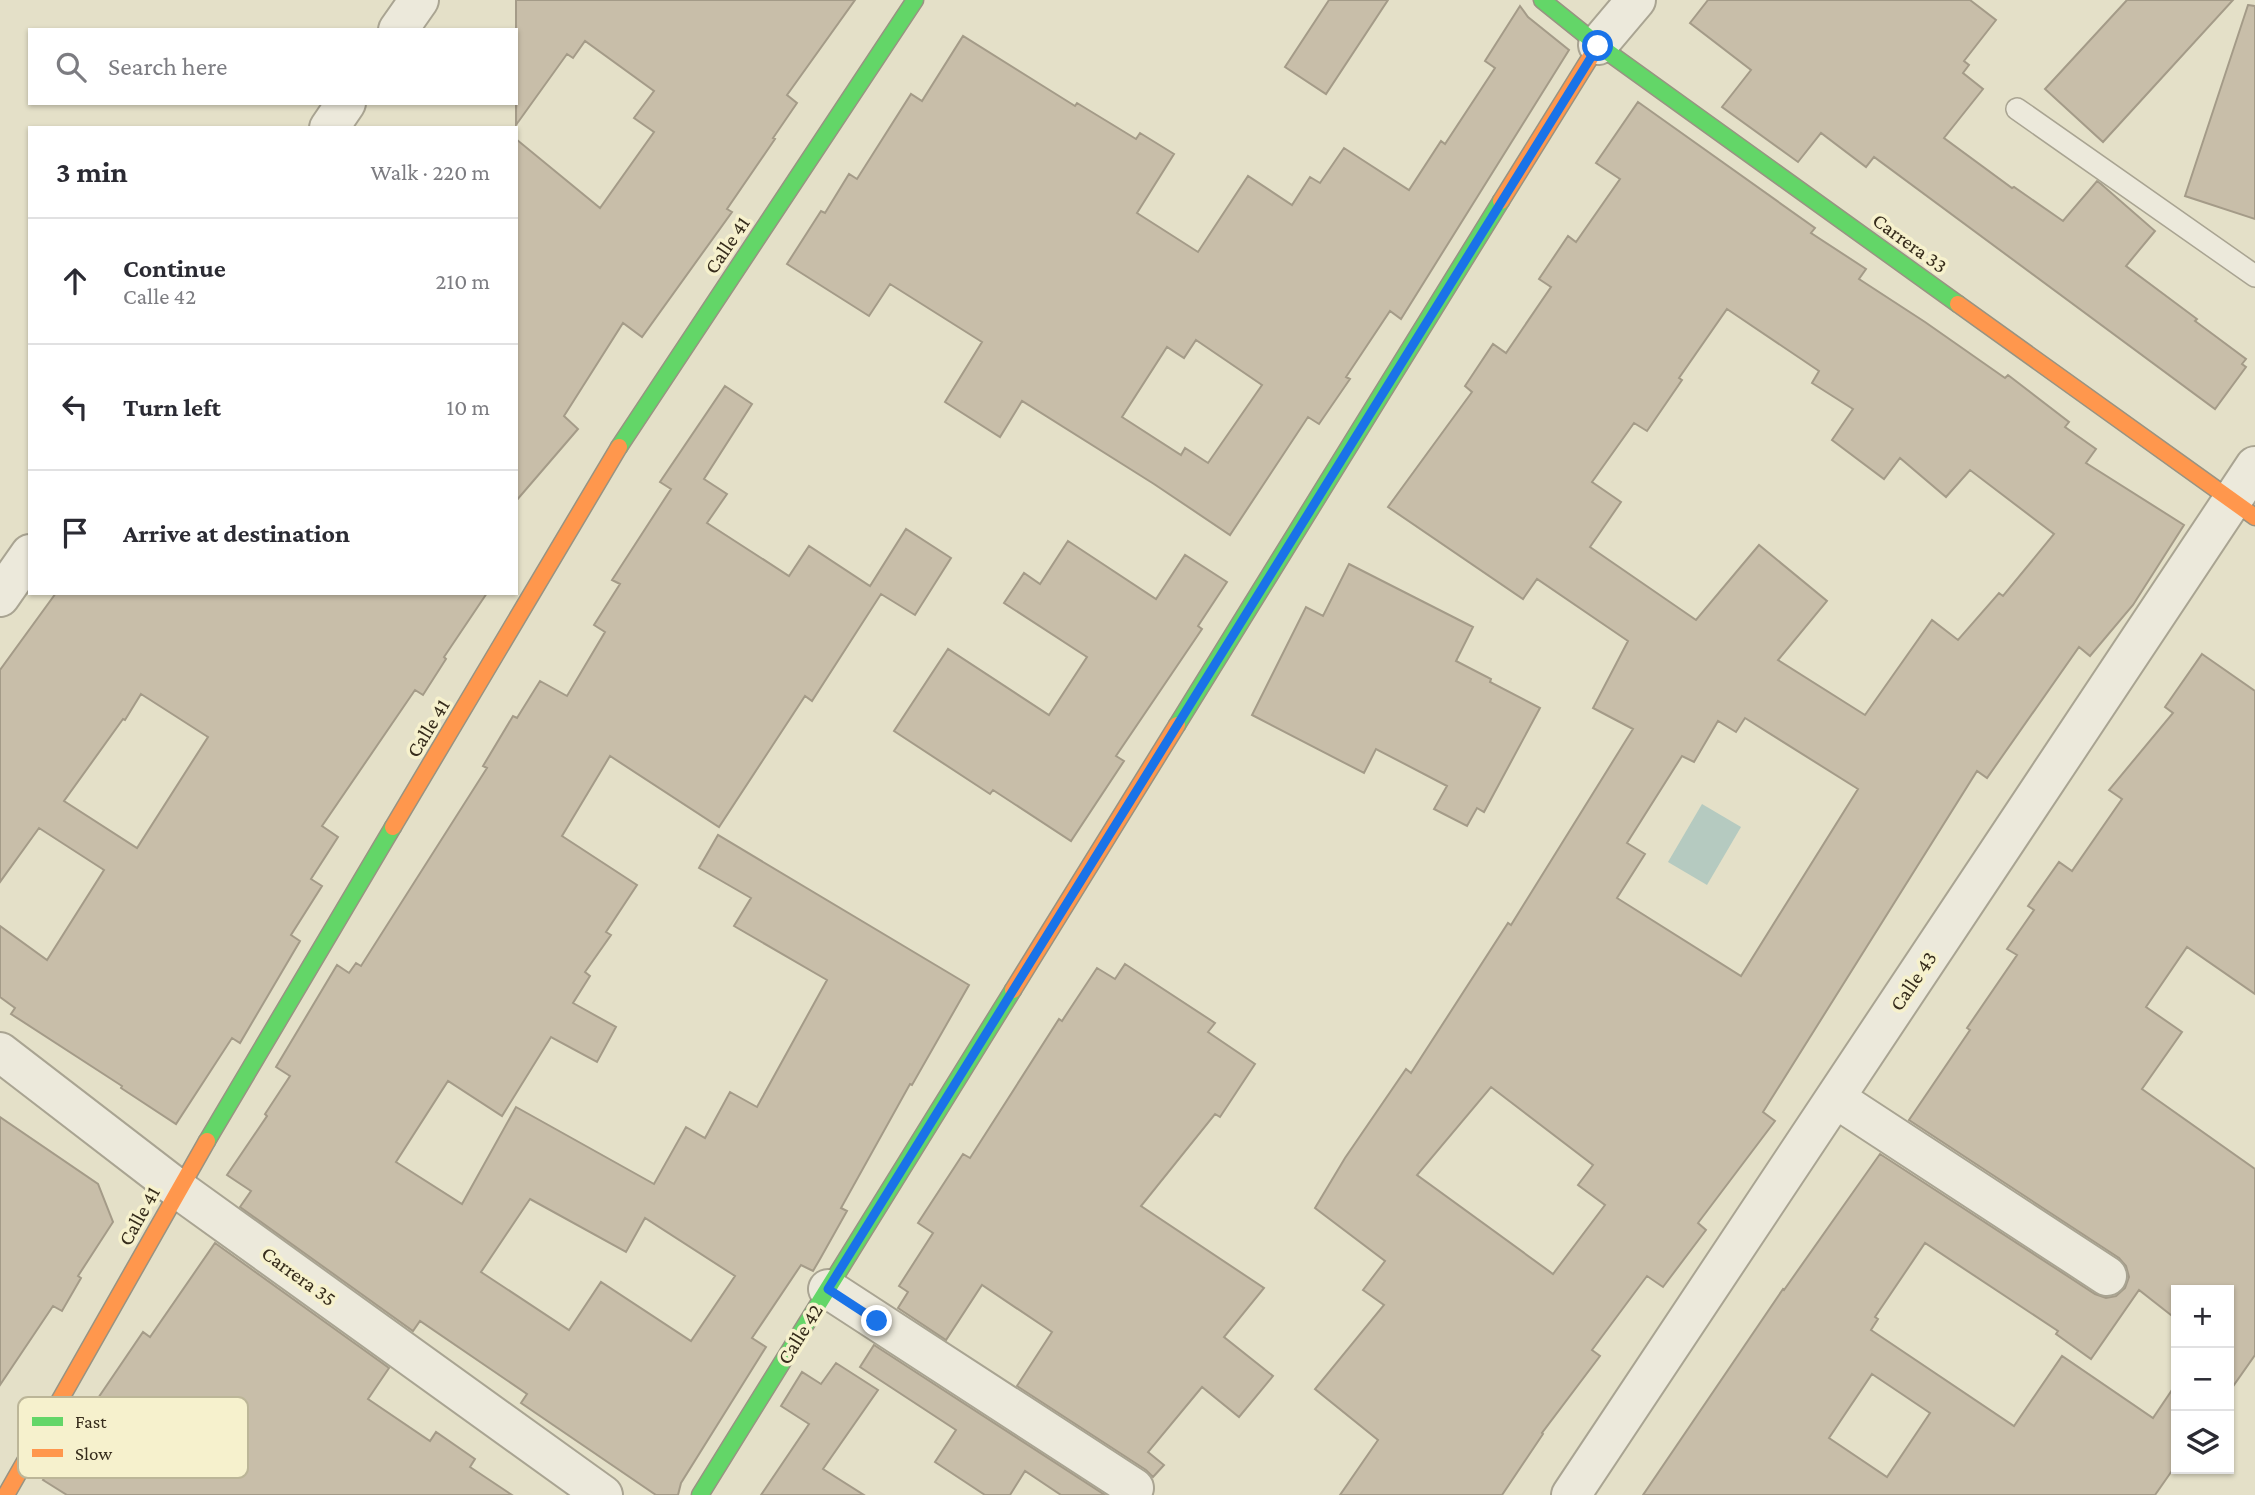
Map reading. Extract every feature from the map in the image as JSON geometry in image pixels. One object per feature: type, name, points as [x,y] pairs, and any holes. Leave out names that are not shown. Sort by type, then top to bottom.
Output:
[{"type":"street","points":[[399,28],[419,0]]},
{"type":"street","name":"Calle 41","points":[[61,1397],[178,1189],[625,437],[915,0]]},
{"type":"street","name":"Carrera 33","points":[[1542,0],[1598,46],[2244,509]]},
{"type":"street","name":"Calle 42","points":[[700,1495],[1598,46],[1636,0]]},
{"type":"street","points":[[330,126],[345,105]]},
{"type":"street","name":"Calle 43","points":[[1571,1495],[1835,1098],[2244,509],[2255,466]]},
{"type":"street","points":[[0,597],[28,557]]},
{"type":"street","name":"Carrera 35","points":[[0,1052],[178,1189],[603,1495]]},
{"type":"street","points":[[1835,1098],[2107,1276]]},
{"type":"street","points":[[828,1289],[1134,1489]]},
{"type":"street","name":"Calle 41","points":[[6,1495],[18,1474]]},
{"type":"lane","points":[[2017,109],[2255,276]]},
{"type":"shaded area","points":[[1702,804],[1741,827],[1707,885],[1668,862]]},
{"type":"building","points":[[516,0],[855,0],[787,95],[797,103],[727,209],[732,212],[642,337],[623,323],[564,416],[578,429],[518,499],[518,141],[600,208],[654,132],[634,118],[654,91],[585,41],[573,58],[567,54],[516,125]]},
{"type":"building","points":[[1329,0],[1388,0],[1326,94],[1285,67]]},
{"type":"building","points":[[1708,0],[1970,0],[1996,20],[1964,61],[1969,65],[1963,73],[1983,89],[1944,138],[2012,188],[2063,221],[2097,181],[2155,231],[2126,266],[2246,359],[2242,364],[2246,367],[2215,409],[1874,157],[1866,167],[1821,133],[1798,162],[1722,107],[1751,70],[1690,23]]},
{"type":"building","points":[[2127,0],[2233,0],[2103,142],[2045,89]]},
{"type":"building","points":[[2248,5],[2255,6],[2255,219],[2185,196]]},
{"type":"building","points":[[1520,6],[1528,17],[1569,50],[1401,319],[1390,311],[1346,377],[1350,379],[1319,424],[1308,417],[1230,535],[1022,401],[1000,437],[945,402],[982,342],[890,284],[869,316],[787,264],[821,211],[825,213],[849,174],[857,179],[911,94],[922,101],[963,36],[1075,106],[1077,103],[1136,139],[1140,133],[1174,154],[1137,213],[1198,252],[1248,176],[1292,205],[1310,177],[1320,183],[1344,148],[1409,190],[1441,141],[1445,144],[1495,68],[1485,61]],"holes":[[[1196,340],[1262,385],[1208,463],[1185,448],[1181,455],[1122,417],[1167,347],[1184,358]]]},
{"type":"building","points":[[1638,102],[1815,228],[1811,233],[1866,269],[1859,279],[2005,378],[2008,375],[2069,422],[2065,427],[2096,449],[2086,463],[2184,525],[2133,605],[2090,656],[2079,647],[1987,778],[1977,771],[1763,1112],[1775,1121],[1698,1223],[1706,1230],[1663,1287],[1647,1276],[1592,1350],[1600,1356],[1542,1433],[1502,1495],[1340,1495],[1378,1440],[1315,1389],[1384,1305],[1363,1290],[1385,1261],[1315,1208],[1345,1158],[1406,1069],[1411,1073],[1508,923],[1511,925],[1633,729],[1593,708],[1628,641],[1537,579],[1523,599],[1388,507],[1472,392],[1465,386],[1493,344],[1506,353],[1551,287],[1539,279],[1568,236],[1576,242],[1620,179],[1596,163]],"holes":[[[1727,309],[1819,371],[1812,383],[1853,409],[1832,440],[1884,479],[1900,458],[1946,497],[1970,470],[2054,534],[2003,596],[1999,593],[1958,640],[1932,620],[1865,715],[1778,660],[1827,601],[1759,545],[1696,620],[1590,547],[1621,502],[1592,482],[1634,423],[1647,431],[1682,380],[1679,378]],[[1745,718],[1858,789],[1741,976],[1617,898],[1645,854],[1627,843],[1682,756],[1694,762],[1718,721],[1736,732]],[[1491,1087],[1593,1165],[1578,1185],[1605,1205],[1553,1274],[1417,1175]]]},
{"type":"building","points":[[725,386],[752,404],[704,479],[727,494],[707,523],[789,576],[809,546],[870,586],[906,529],[951,558],[915,615],[881,594],[812,701],[805,696],[719,827],[610,756],[562,836],[637,885],[606,932],[611,935],[585,972],[590,976],[573,1003],[616,1027],[597,1062],[551,1037],[502,1116],[448,1081],[396,1162],[462,1204],[516,1107],[654,1184],[686,1127],[705,1138],[730,1092],[757,1107],[827,980],[734,926],[751,898],[699,868],[718,835],[969,985],[841,1208],[847,1211],[813,1271],[801,1265],[752,1338],[766,1347],[681,1483],[678,1495],[656,1495],[521,1403],[527,1394],[420,1321],[413,1331],[240,1207],[251,1191],[227,1175],[290,1076],[276,1067],[337,965],[349,973],[356,963],[361,966],[487,768],[483,766],[513,716],[517,718],[540,681],[567,696],[605,632],[594,625],[620,584],[612,580],[671,489],[660,482]],"holes":[[[530,1199],[626,1252],[645,1218],[735,1276],[691,1341],[601,1282],[569,1330],[481,1272]]]},
{"type":"building","points":[[1068,541],[1156,599],[1185,555],[1227,582],[1198,626],[1202,629],[1116,756],[1124,761],[1071,841],[993,790],[990,794],[894,731],[948,649],[1049,715],[1087,657],[1004,603],[1024,573],[1040,584]]},
{"type":"building","points":[[1349,564],[1473,627],[1456,661],[1540,708],[1484,812],[1477,808],[1467,826],[1434,809],[1447,786],[1376,749],[1364,773],[1252,715],[1306,607],[1323,616]]},
{"type":"building","points":[[55,595],[486,595],[444,657],[446,659],[423,695],[415,690],[322,826],[338,837],[311,879],[322,886],[291,935],[300,941],[240,1043],[232,1038],[176,1124],[11,1014],[15,1008],[0,997],[0,926],[47,960],[104,870],[39,828],[0,882],[0,670]],"holes":[[[141,694],[208,737],[137,848],[64,801],[123,719],[125,720]]]},
{"type":"building","points":[[2202,654],[2255,691],[2255,994],[2187,947],[2146,1007],[2182,1032],[2142,1089],[2255,1169],[2255,1355],[2234,1385],[2234,1285],[2171,1285],[2171,1315],[2139,1290],[2091,1359],[2056,1334],[2058,1331],[1925,1243],[1875,1317],[1878,1319],[1871,1330],[2014,1426],[2062,1356],[2153,1418],[2171,1391],[2171,1472],[2155,1495],[1643,1495],[1783,1289],[1880,1154],[2095,1294],[2106,1298],[2116,1296],[2125,1288],[2129,1277],[2126,1266],[2119,1258],[1909,1120],[2017,955],[2007,949],[2034,910],[2028,906],[2059,862],[2072,871],[2122,799],[2109,790],[2173,713],[2165,707]],"holes":[[[1872,1374],[1930,1413],[1887,1477],[1829,1438]]]},
{"type":"building","points":[[1125,964],[1215,1023],[1208,1032],[1255,1064],[1220,1117],[1215,1114],[1141,1206],[1264,1288],[1224,1337],[1273,1376],[1239,1417],[1202,1387],[1148,1452],[1164,1465],[1153,1477],[1017,1386],[1052,1332],[982,1285],[946,1340],[898,1308],[908,1292],[899,1286],[933,1233],[918,1223],[963,1154],[970,1158],[1059,1019],[1062,1021],[1097,968],[1115,979]]},
{"type":"building","points":[[0,1117],[98,1184],[113,1222],[78,1276],[81,1278],[62,1311],[53,1306],[0,1385]]},
{"type":"building","points":[[215,1243],[389,1368],[368,1399],[430,1441],[436,1432],[475,1459],[470,1467],[512,1495],[67,1495],[43,1480],[248,1478],[248,1397],[99,1397],[143,1332],[150,1337]]},
{"type":"building","points":[[874,1345],[1105,1495],[1061,1495],[1025,1471],[1010,1495],[985,1495],[935,1462],[956,1430],[860,1367]]},
{"type":"building","points":[[836,1363],[878,1390],[823,1469],[864,1495],[761,1495],[809,1424],[781,1406],[802,1372],[821,1384]]},
{"type":"traffic: fast","points":[[619,447],[915,0]]},
{"type":"traffic: fast","points":[[1542,0],[1598,45],[1958,304]]},
{"type":"traffic: fast","points":[[1177,725],[1501,201]]},
{"type":"traffic: fast","points":[[207,1141],[393,827]]},
{"type":"traffic: fast","points":[[700,1495],[1013,990]]},
{"type":"traffic: slow","points":[[1501,201],[1598,45]]},
{"type":"traffic: slow","points":[[1958,304],[2255,517]]},
{"type":"traffic: slow","points":[[393,827],[619,447]]},
{"type":"traffic: slow","points":[[1013,990],[1177,725]]},
{"type":"traffic: slow","points":[[62,1397],[207,1141]]},
{"type":"traffic: slow","points":[[6,1495],[18,1474]]},
{"type":"route","points":[[877,1321],[828,1289],[1598,46]]}]
